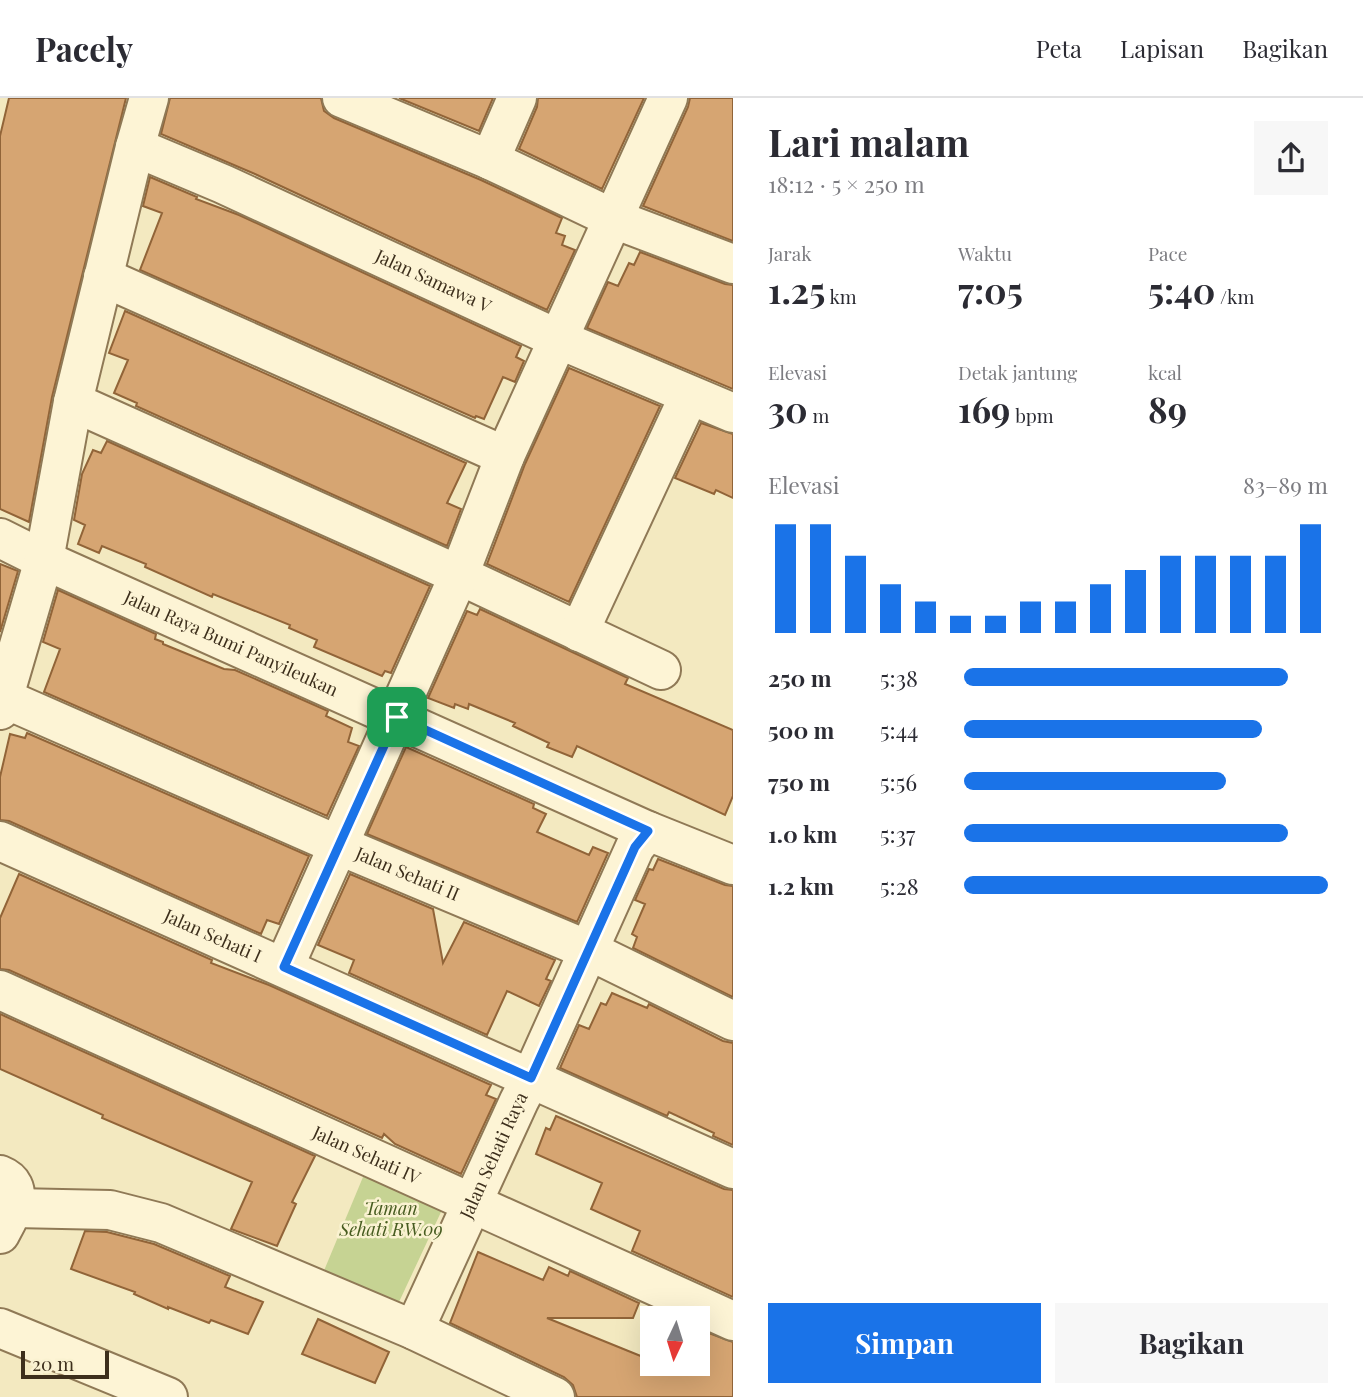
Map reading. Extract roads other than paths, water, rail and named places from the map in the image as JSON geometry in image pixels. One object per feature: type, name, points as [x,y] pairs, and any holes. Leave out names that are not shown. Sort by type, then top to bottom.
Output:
[{"type":"street","points":[[1,704],[44,560],[73,402],[149,98]]},
{"type":"street","points":[[490,160],[517,98]]},
{"type":"street","points":[[284,967],[459,576],[505,456],[668,98]]},
{"type":"street","points":[[361,102],[614,219],[733,264]]},
{"type":"street","name":"Jalan Samawa V","points":[[135,147],[223,184],[558,339],[733,414]]},
{"type":"street","points":[[103,277],[505,456]]},
{"type":"street","points":[[586,636],[689,397]]},
{"type":"street","points":[[73,402],[662,670]]},
{"type":"street","name":"Jalan Raya Bumi Panyileukan","points":[[0,538],[648,831],[733,865]]},
{"type":"street","name":"Jalan Sehati II","points":[[1,704],[588,950],[733,1021]]},
{"type":"street","name":"Jalan Sehati Raya","points":[[414,1330],[635,847],[648,831]]},
{"type":"street","name":"Jalan Sehati I","points":[[0,841],[733,1169]]},
{"type":"street","name":"Jalan Sehati IV","points":[[0,990],[733,1321]]},
{"type":"street","points":[[5,1205],[110,1210],[162,1223],[414,1330],[497,1385],[555,1397]]},
{"type":"street","points":[[0,1328],[168,1397]]},
{"type":"park label","name":"Taman Sehati RW.09","points":[[391,1219]]}]
